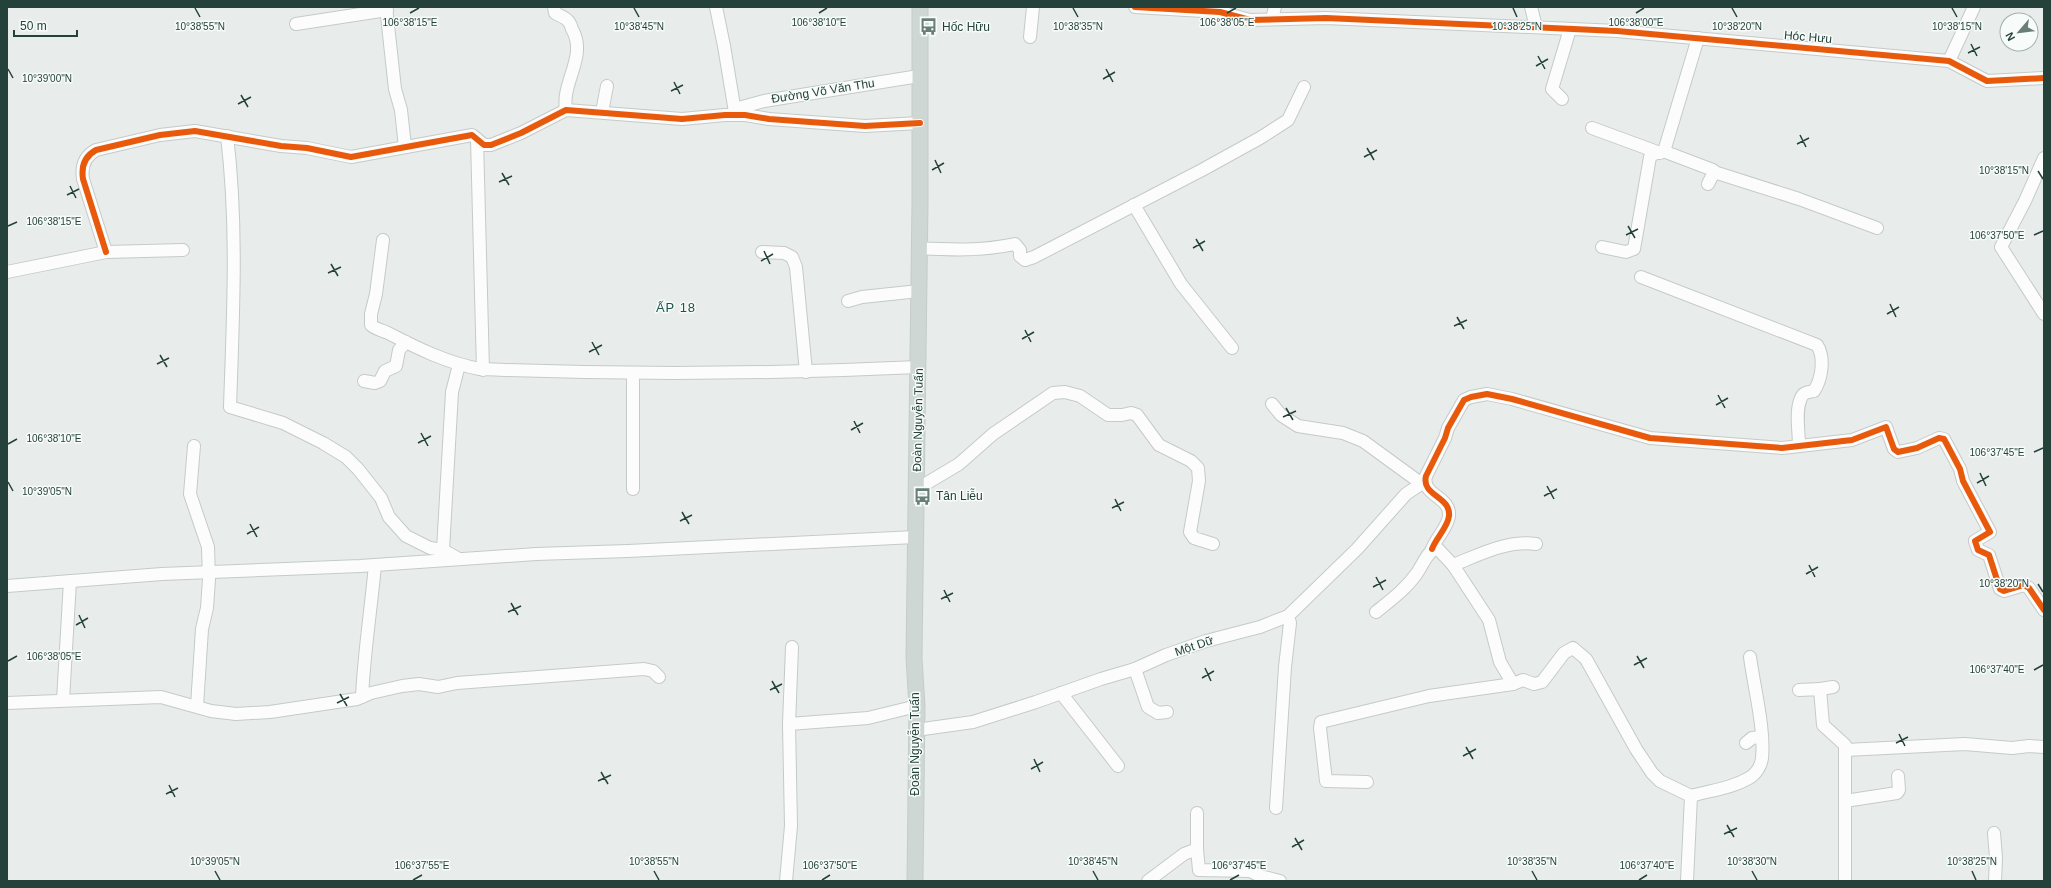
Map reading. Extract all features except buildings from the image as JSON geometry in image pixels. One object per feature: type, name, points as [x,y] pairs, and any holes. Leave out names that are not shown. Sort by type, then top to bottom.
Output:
[{"type":"main road","name":"Đoàn Nguyễn Tuấn","points":[[915,881],[916,706],[914,658],[919,291],[920,7]]},
{"type":"street","points":[[554,7],[555,13],[568,21],[576,35],[578,44],[577,59],[566,99],[566,110]]},
{"type":"street","points":[[716,7],[724,46],[732,114]]},
{"type":"street","points":[[1030,36],[1034,7]]},
{"type":"street","name":"Hóc Hưu","points":[[1136,7],[1191,9],[1220,12],[1250,20],[1326,18],[1536,27],[1698,38],[1949,61],[1987,81],[2044,78]]},
{"type":"street","points":[[1272,19],[1275,7]]},
{"type":"street","points":[[1531,7],[1536,27]]},
{"type":"street","points":[[1949,61],[1974,7]]},
{"type":"street","points":[[296,24],[386,8],[395,89],[401,110],[405,147]]},
{"type":"street","points":[[1562,99],[1552,89],[1570,29]]},
{"type":"street","points":[[1662,152],[1698,38]]},
{"type":"street","name":"Đường Võ Văn Thu","points":[[732,114],[742,107],[792,95],[919,76]]},
{"type":"street","points":[[602,112],[607,86]]},
{"type":"street","points":[[919,248],[957,251],[990,249],[1015,244],[1020,250],[1020,256],[1025,260],[1222,159],[1288,120],[1304,87]]},
{"type":"street","points":[[106,252],[83,179],[82,170],[89,154],[96,150],[160,135],[195,131],[281,146],[307,148],[351,157],[472,135],[484,145],[491,145],[505,140],[566,110],[682,119],[732,114],[865,126],[920,123]]},
{"type":"street","points":[[1592,128],[1714,172],[1799,199],[1877,228]]},
{"type":"street","points":[[227,136],[233,184],[235,228],[230,408],[283,423],[323,443],[346,457],[358,469],[381,498],[389,516],[406,536],[430,548],[443,550],[459,559]]},
{"type":"street","points":[[477,139],[483,370]]},
{"type":"street","points":[[1602,247],[1626,252],[1634,249],[1650,157],[1654,154],[1662,152]]},
{"type":"street","points":[[2044,158],[2025,201],[2000,247],[2044,314]]},
{"type":"street","points":[[1708,184],[1714,172]]},
{"type":"street","points":[[1134,205],[1181,284],[1232,348]]},
{"type":"street","points":[[383,240],[376,294],[371,314],[371,325],[378,330],[386,332],[459,365],[483,370],[633,374],[806,372],[918,367]]},
{"type":"street","points":[[7,272],[106,252],[183,250]]},
{"type":"street","points":[[762,252],[784,253],[792,257],[796,266],[806,372]]},
{"type":"street","points":[[1641,277],[1817,345],[1822,353],[1819,384],[1814,391],[1806,392],[1801,397],[1798,419],[1799,446]]},
{"type":"street","points":[[848,300],[862,297],[919,291]]},
{"type":"street","points":[[364,381],[375,383],[380,382],[385,371],[396,366],[400,350],[406,342]]},
{"type":"street","points":[[443,550],[452,392],[459,365]]},
{"type":"street","points":[[633,374],[633,489]]},
{"type":"street","points":[[916,489],[959,464],[993,434],[1053,392],[1073,393],[1089,400],[1108,415],[1122,415],[1131,413],[1137,415],[1159,445],[1191,461],[1198,468],[1200,481],[1190,532],[1194,538],[1213,544]]},
{"type":"street","points":[[1423,483],[1446,438],[1448,428],[1464,400],[1487,394],[1512,399],[1650,438],[1782,448],[1852,440],[1886,427],[1894,449],[1898,452],[1917,448],[1942,437],[1960,469],[1963,481],[1990,532],[1975,541],[1978,550],[1989,555],[2000,589],[2004,590],[2024,585],[2029,588],[2044,610]]},
{"type":"street","points":[[1272,404],[1281,415],[1298,426],[1343,433],[1363,441],[1423,483],[1426,488],[1443,501],[1449,511],[1448,522],[1436,539],[1432,549],[1417,573],[1404,589],[1376,612]]},
{"type":"street","points":[[194,446],[190,494],[208,547],[208,603],[202,629],[196,706]]},
{"type":"street","name":"Một Dữ","points":[[916,730],[973,722],[1135,669],[1166,655],[1206,641],[1260,627],[1288,616],[1357,549],[1406,494],[1423,483]]},
{"type":"street","points":[[7,586],[208,572],[375,565],[536,554],[628,551],[915,536]]},
{"type":"street","points":[[1453,565],[1497,548],[1516,544],[1536,544]]},
{"type":"street","points":[[1432,549],[1437,548],[1453,565],[1489,620],[1500,662],[1513,684]]},
{"type":"street","points":[[362,697],[364,652],[371,614],[375,565]]},
{"type":"street","points":[[63,700],[70,581]]},
{"type":"street","points":[[1276,808],[1285,667],[1290,623],[1288,616]]},
{"type":"street","points":[[786,881],[791,826],[789,724],[792,647]]},
{"type":"street","points":[[1367,782],[1326,781],[1320,728],[1321,722],[1429,696],[1513,684],[1523,680],[1534,684],[1542,682],[1564,653],[1573,648],[1586,659],[1636,749],[1660,781],[1691,796],[1708,790],[1721,790],[1730,787],[1755,773],[1762,759],[1761,737],[1750,657]]},
{"type":"street","points":[[7,703],[162,697],[236,714],[302,708],[362,697],[371,693],[419,684],[438,687],[457,683],[644,669],[652,671],[659,677]]},
{"type":"street","points":[[1135,669],[1148,707],[1154,711],[1166,712]]},
{"type":"street","points":[[1799,690],[1833,687]]},
{"type":"street","points":[[1820,689],[1823,725],[1825,729],[1843,741],[1846,750],[1845,881]]},
{"type":"street","points":[[1061,693],[1118,766]]},
{"type":"street","points":[[789,724],[868,718],[916,706]]},
{"type":"street","points":[[1746,743],[1752,738],[1761,737]]},
{"type":"street","points":[[1846,750],[1965,744],[2012,748],[2029,746],[2044,747]]},
{"type":"street","points":[[1845,801],[1897,793],[1899,790],[1898,776]]},
{"type":"street","points":[[1687,881],[1691,796]]},
{"type":"street","points":[[1197,813],[1197,849],[1199,870],[1250,871],[1260,876],[1280,881]]},
{"type":"street","points":[[1994,833],[1996,858],[1995,881]]},
{"type":"street","points":[[1148,881],[1184,854],[1197,849]]},
{"type":"cycle path","points":[[1135,7],[1220,12],[1250,20],[1326,18],[1617,31],[1949,61],[1987,81],[2044,78]]},
{"type":"cycle path","points":[[106,252],[83,179],[83,166],[89,155],[96,150],[160,135],[195,131],[281,146],[307,148],[351,157],[472,135],[484,145],[491,145],[521,133],[566,110],[682,119],[725,115],[745,115],[769,119],[865,126],[920,123]]},
{"type":"cycle path","points":[[1432,549],[1449,516],[1446,504],[1428,488],[1426,476],[1445,438],[1448,428],[1464,400],[1471,397],[1487,394],[1512,399],[1650,438],[1782,448],[1852,440],[1886,427],[1894,449],[1898,452],[1917,448],[1939,438],[1944,439],[1960,469],[1963,481],[1990,532],[1975,541],[1978,550],[1989,555],[2000,589],[2004,591],[2024,585],[2029,588],[2044,610]]},
{"type":"place","name":"Hốc Hữu","points":[[929,27]]},
{"type":"place","name":"Tân Liễu","points":[[923,496]]},
{"type":"district","name":"ẤP 18","points":[[676,307]]}]
